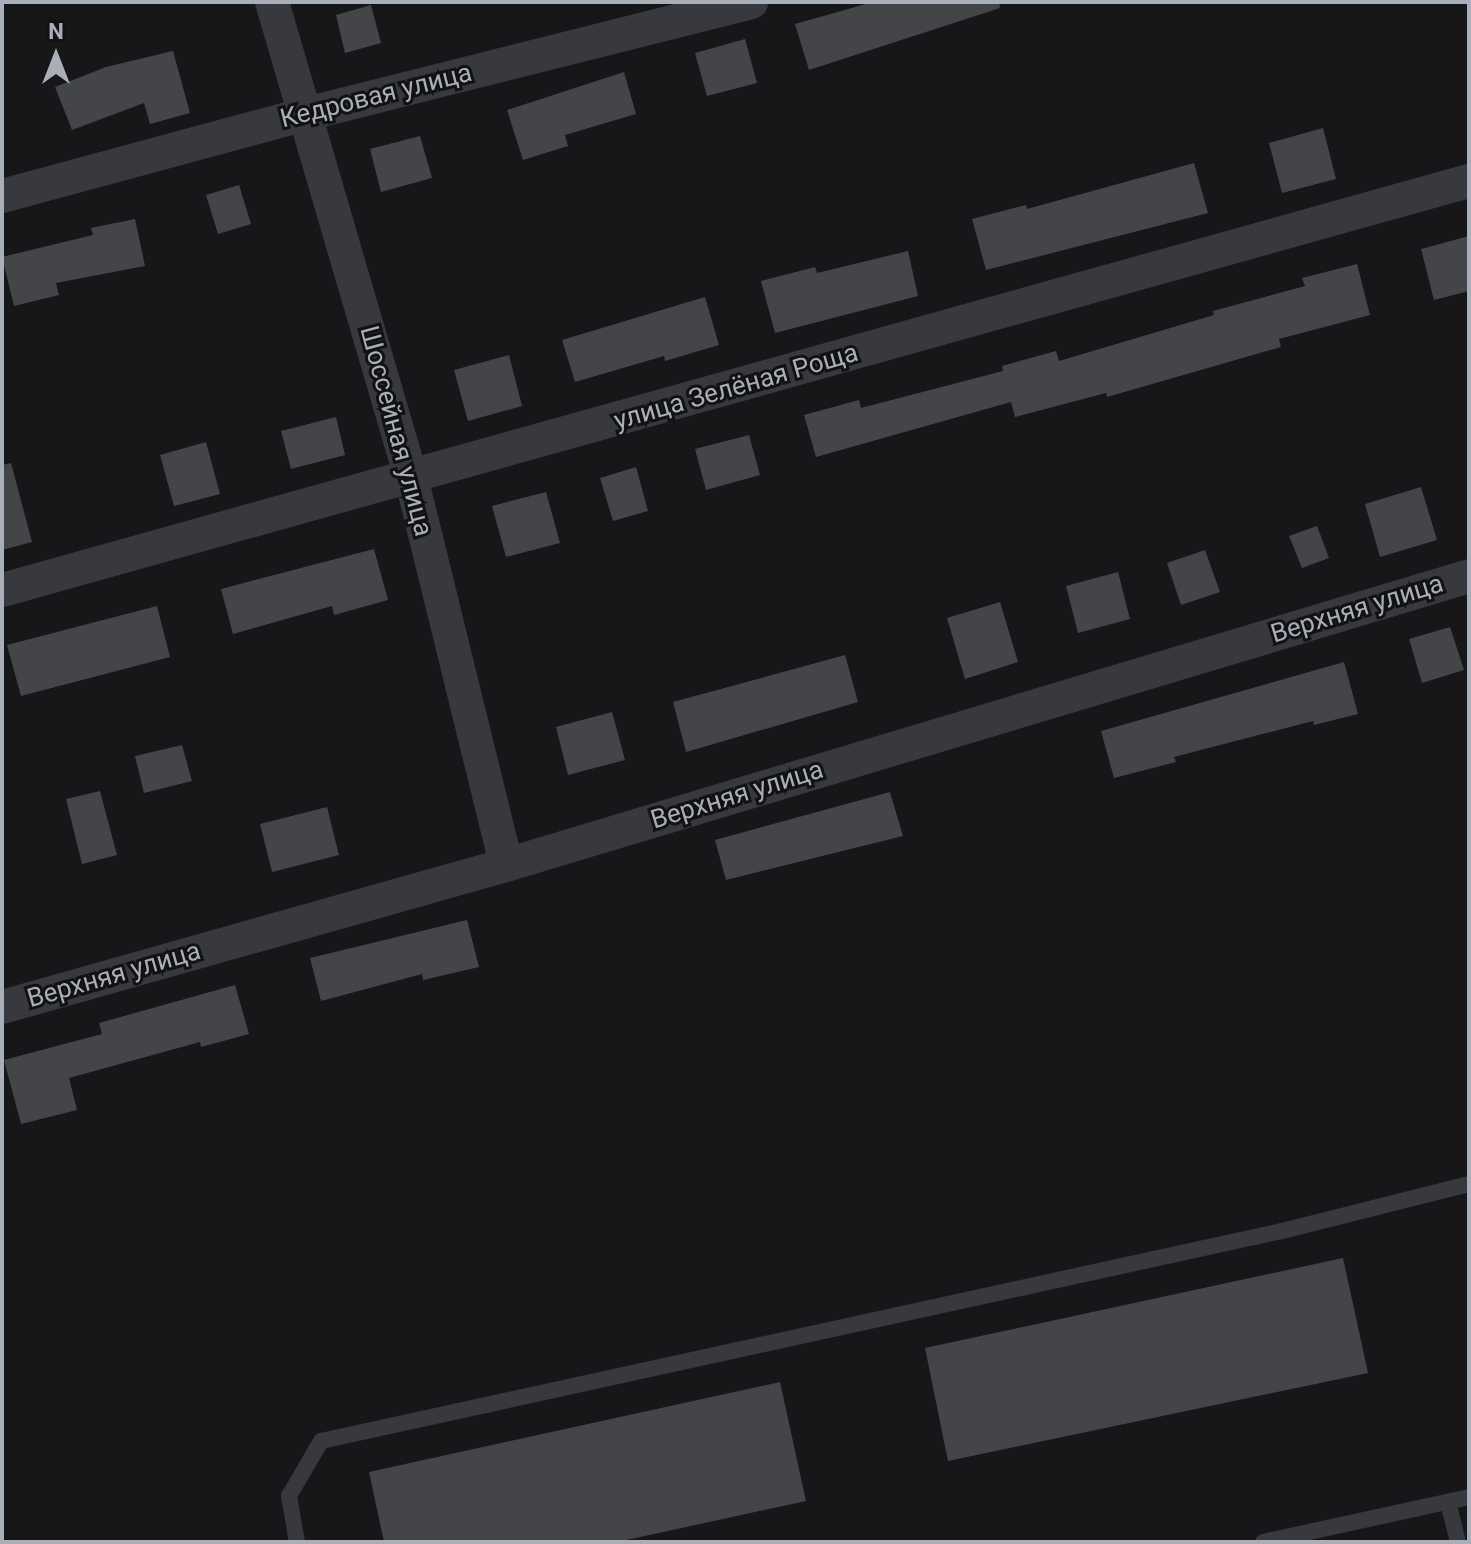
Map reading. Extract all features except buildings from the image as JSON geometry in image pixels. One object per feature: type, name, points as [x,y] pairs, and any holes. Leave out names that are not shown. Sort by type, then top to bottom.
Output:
[{"type":"street","name":"Шоссейная улица","points":[[272,2],[411,477],[506,865]]},
{"type":"street","name":"Кедровая улица","points":[[2,196],[306,114],[751,2]]},
{"type":"street","name":"улица Зелёная Роща","points":[[2,590],[1469,181]]},
{"type":"street","name":"Верхняя улица","points":[[2,1007],[506,865],[1469,576]]},
{"type":"lane","points":[[297,1542],[289,1496],[321,1441],[1282,1231],[1469,1184]]},
{"type":"lane","points":[[1263,1542],[1469,1497]]},
{"type":"lane","points":[[1448,1502],[1458,1542]]}]
